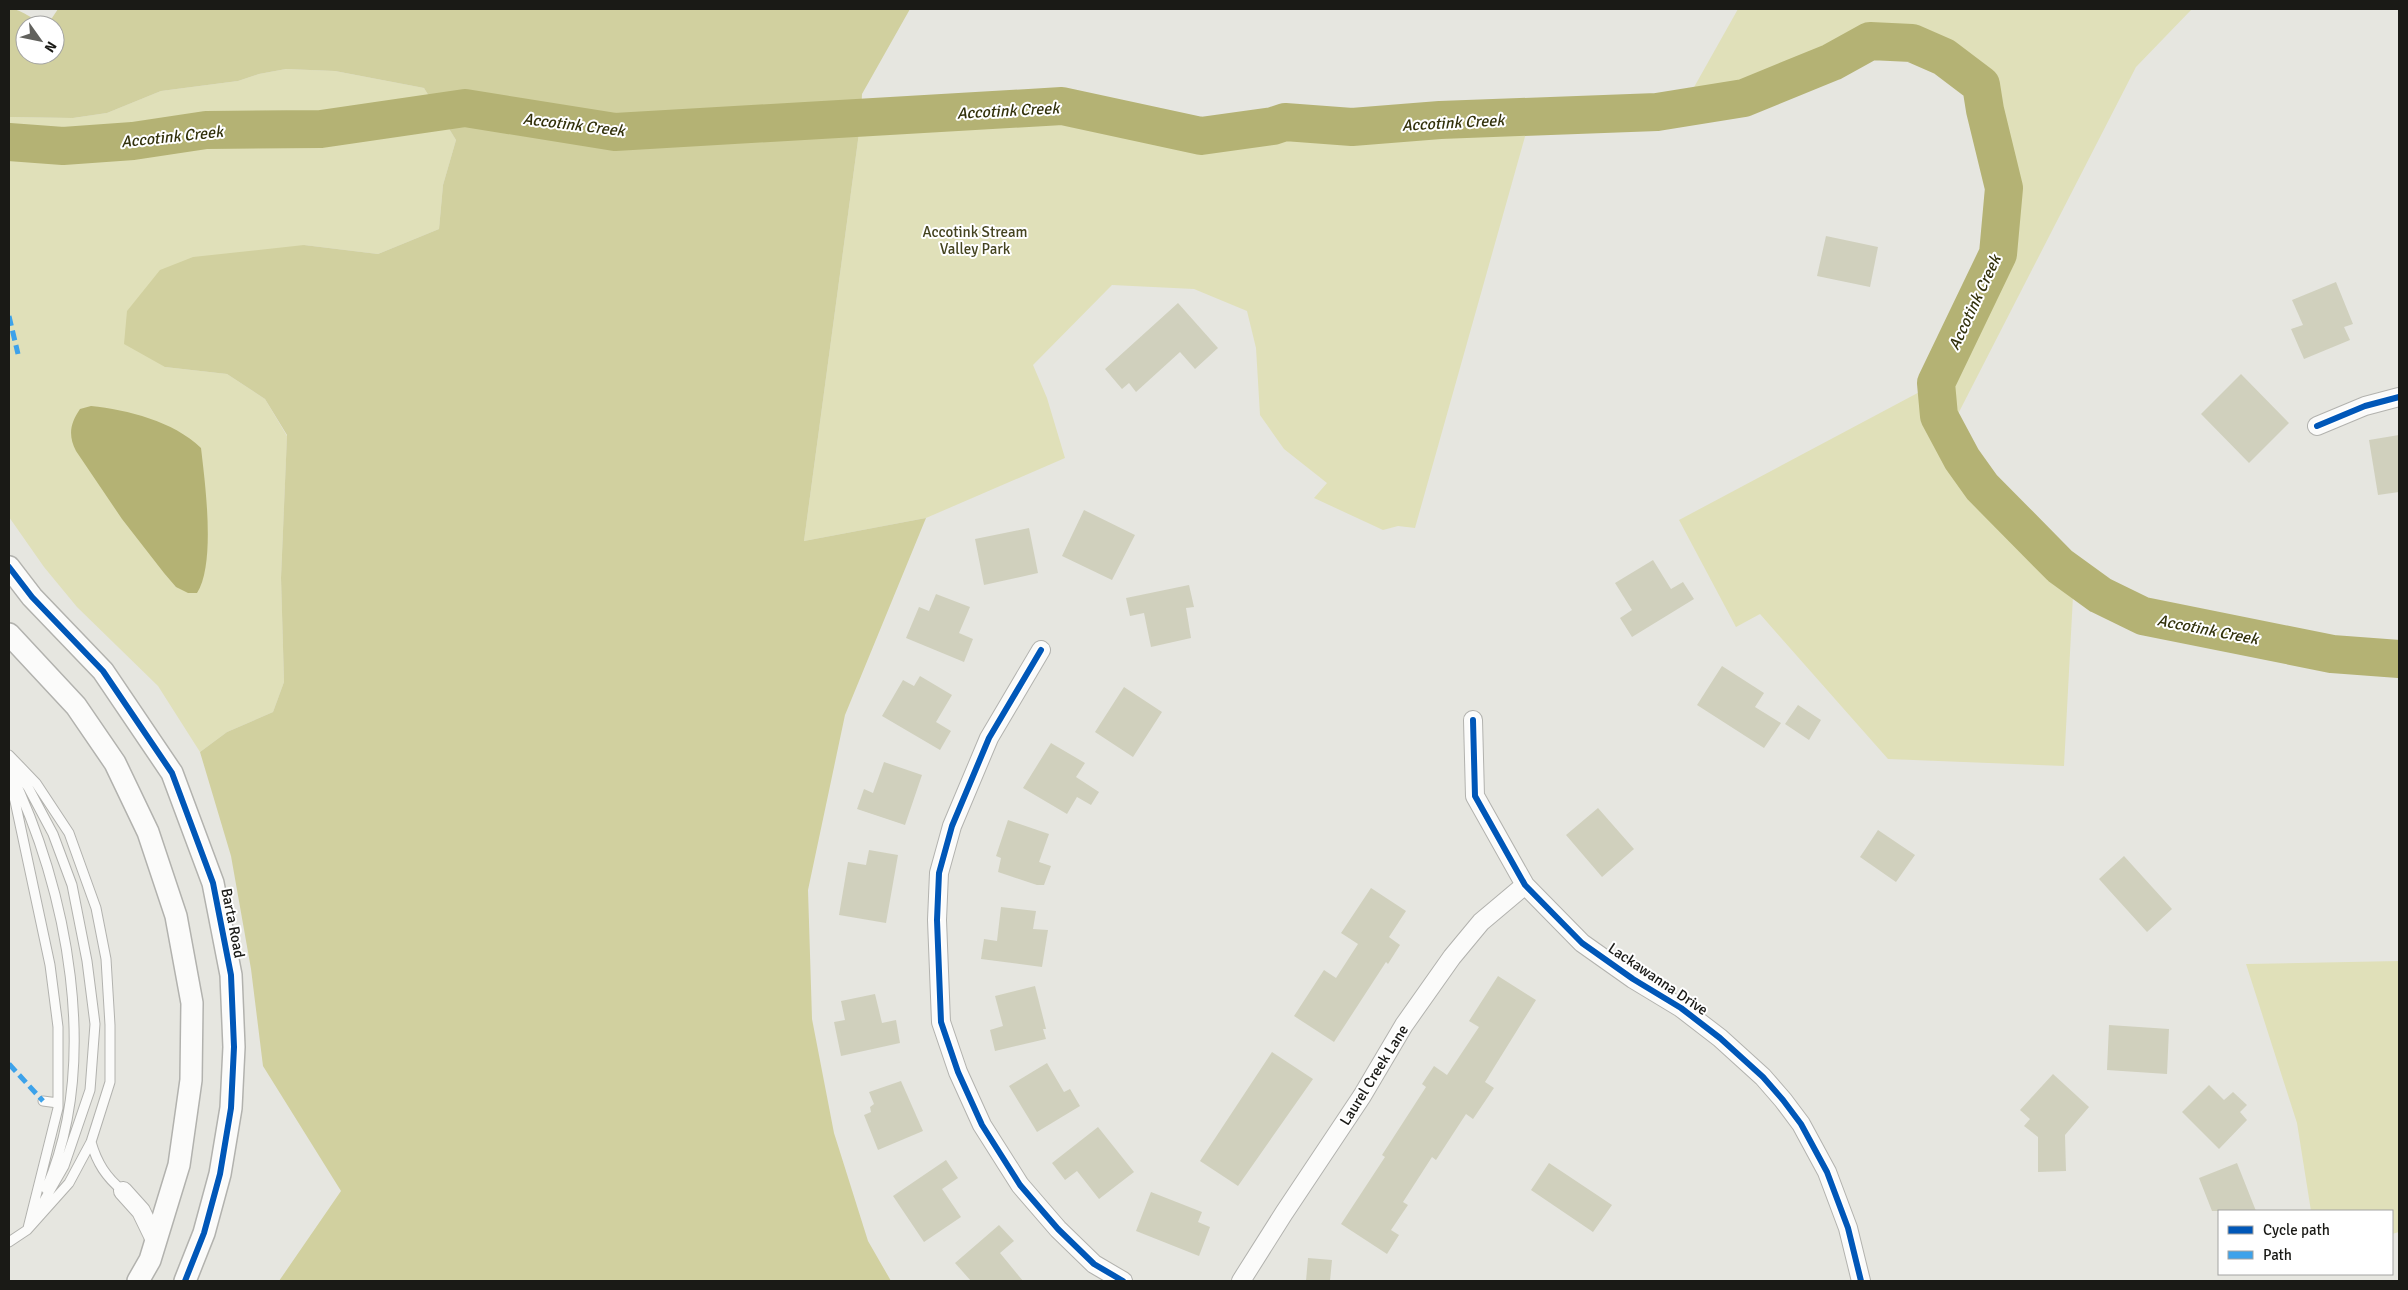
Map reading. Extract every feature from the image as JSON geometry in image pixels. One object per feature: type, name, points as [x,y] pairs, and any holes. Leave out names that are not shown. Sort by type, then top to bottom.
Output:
[{"type":"street","points":[[2317,426],[2365,406],[2399,396]]},
{"type":"street","name":"Barta Road","points":[[9,567],[32,597],[104,671],[172,773],[213,883],[231,975],[234,1046],[231,1108],[220,1174],[206,1224],[185,1281]]},
{"type":"street","points":[[9,634],[76,706],[116,763],[148,832],[176,916],[192,1003],[191,1080],[179,1165],[150,1260],[138,1281]]},
{"type":"street","points":[[1040,650],[989,738],[952,826],[939,873],[937,920],[941,1022],[958,1072],[982,1125],[1020,1185],[1058,1229],[1094,1264],[1123,1281]]},
{"type":"street","name":"Lackawanna Drive","points":[[1473,720],[1475,796],[1526,885],[1582,943],[1700,1022],[1763,1077],[1783,1100],[1801,1124],[1827,1172],[1848,1228],[1861,1281]]},
{"type":"street","name":"Laurel Creek Lane","points":[[1241,1281],[1362,1096],[1404,1025],[1452,957],[1481,922],[1526,885]]},
{"type":"street","points":[[123,1191],[141,1211],[156,1242]]},
{"type":"lane","points":[[9,755],[36,783],[69,833],[96,908],[106,959],[110,1025],[110,1082],[91,1142],[69,1183],[27,1230],[9,1242]]},
{"type":"lane","points":[[9,760],[28,787],[53,834],[72,885],[87,961],[95,1024],[90,1090],[64,1166],[27,1230]]},
{"type":"lane","points":[[9,769],[24,801],[60,913],[75,1022],[68,1109],[56,1166],[27,1230]]},
{"type":"lane","points":[[9,782],[15,801],[50,965],[58,1027],[58,1103],[27,1230]]},
{"type":"lane","points":[[43,1100],[58,1103]]},
{"type":"lane","points":[[91,1142],[97,1161],[105,1174],[123,1191]]},
{"type":"green space","points":[[9,9],[14,9],[26,15],[15,15],[15,65],[65,65],[65,15],[54,15],[58,9],[910,9],[862,94],[861,118],[804,541],[926,518],[845,715],[808,890],[812,1019],[834,1133],[868,1241],[891,1281],[279,1281],[341,1191],[263,1066],[251,969],[231,856],[200,752],[227,732],[273,712],[284,682],[281,578],[287,435],[265,399],[227,374],[165,367],[124,344],[127,311],[160,270],[193,257],[304,245],[378,254],[439,229],[443,185],[456,140],[424,88],[335,71],[286,69],[259,74],[238,81],[161,91],[107,113],[73,118],[9,117]]},
{"type":"green space","points":[[1738,9],[2192,9],[2136,67],[1939,451],[2073,596],[2064,766],[1888,759],[1760,614],[1736,627],[1679,520],[1927,388],[2003,224],[1966,78],[1894,44],[1728,119],[1675,121]]},
{"type":"green space","points":[[286,69],[335,71],[424,88],[456,140],[443,185],[439,229],[378,254],[304,245],[165,367],[227,374],[265,399],[287,436],[281,578],[284,682],[273,712],[227,732],[200,752],[158,686],[77,607],[44,567],[9,517],[9,117],[73,118],[107,113],[161,91],[238,81],[259,74]]},
{"type":"green space","name":"Accotink Stream Valley Park","points":[[1062,106],[1201,136],[1257,145],[1302,136],[1340,140],[1528,126],[1415,528],[1398,526],[1383,530],[1314,498],[1327,483],[1284,449],[1260,415],[1256,348],[1247,311],[1194,289],[1112,285],[1033,365],[1047,398],[1065,458],[926,518],[804,541],[861,118]]},
{"type":"green space","points":[[2399,961],[2399,1232],[2393,1234],[2393,1210],[2311,1210],[2297,1123],[2246,964]]},
{"type":"shaded area","points":[[91,406],[120,410],[149,418],[177,431],[201,448],[207,501],[208,543],[203,580],[197,593],[188,593],[176,587],[164,573],[122,519],[76,451],[71,435],[72,425],[80,409]]},
{"type":"building","points":[[1826,236],[1878,247],[1870,287],[1817,276]]},
{"type":"building","points":[[2336,282],[2353,324],[2344,327],[2350,340],[2304,359],[2291,329],[2303,325],[2292,300]]},
{"type":"building","points":[[1178,303],[1218,348],[1195,369],[1180,352],[1136,392],[1129,383],[1122,389],[1105,369]]},
{"type":"building","points":[[2241,374],[2289,423],[2249,463],[2201,414]]},
{"type":"building","points":[[2399,435],[2399,492],[2378,495],[2369,440]]},
{"type":"building","points":[[1084,510],[1135,535],[1112,580],[1062,556]]},
{"type":"building","points":[[1029,528],[1038,573],[984,585],[975,539]]},
{"type":"building","points":[[1653,560],[1671,589],[1683,582],[1694,599],[1632,637],[1620,618],[1632,610],[1615,583]]},
{"type":"building","points":[[1189,585],[1194,607],[1186,608],[1191,638],[1151,647],[1144,613],[1130,616],[1126,598]]},
{"type":"building","points":[[936,594],[970,607],[959,633],[973,639],[964,662],[906,638],[919,607],[929,611]]},
{"type":"building","points":[[1722,666],[1764,693],[1755,707],[1781,723],[1764,748],[1697,705]]},
{"type":"building","points":[[920,676],[952,695],[936,722],[951,731],[940,750],[882,716],[903,680],[914,686]]},
{"type":"building","points":[[1124,687],[1162,712],[1133,757],[1095,732]]},
{"type":"building","points":[[1798,705],[1821,720],[1809,740],[1785,724]]},
{"type":"building","points":[[1051,743],[1085,763],[1076,777],[1099,792],[1091,805],[1077,797],[1067,814],[1023,788]]},
{"type":"building","points":[[884,762],[922,775],[905,825],[857,809],[864,789],[873,793]]},
{"type":"building","points":[[1598,808],[1634,849],[1602,877],[1566,835]]},
{"type":"building","points":[[1008,820],[1049,834],[1039,862],[1051,866],[1044,885],[1037,885],[998,872],[1001,858],[996,856]]},
{"type":"building","points":[[1878,830],[1915,855],[1896,882],[1860,857]]},
{"type":"building","points":[[869,850],[898,855],[886,923],[839,915],[848,862],[866,865]]},
{"type":"building","points":[[2124,856],[2172,909],[2147,932],[2099,879]]},
{"type":"building","points":[[1371,888],[1406,911],[1389,937],[1400,945],[1388,964],[1386,962],[1334,1042],[1294,1016],[1324,970],[1336,978],[1358,944],[1341,933]]},
{"type":"building","points":[[1001,907],[1036,911],[1033,929],[1048,930],[1042,967],[981,959],[984,939],[997,941]]},
{"type":"building","points":[[1498,976],[1536,1000],[1485,1082],[1494,1088],[1473,1119],[1466,1114],[1436,1160],[1432,1157],[1403,1202],[1408,1205],[1391,1230],[1399,1235],[1387,1254],[1341,1224],[1385,1157],[1382,1155],[1426,1087],[1422,1084],[1434,1066],[1447,1075],[1479,1027],[1469,1021]]},
{"type":"building","points":[[1035,986],[1046,1029],[1043,1029],[1046,1039],[995,1051],[990,1030],[1003,1026],[995,996]]},
{"type":"building","points":[[875,994],[882,1023],[896,1020],[900,1043],[841,1056],[834,1022],[845,1020],[841,1001]]},
{"type":"building","points":[[2109,1025],[2169,1029],[2167,1074],[2107,1070]]},
{"type":"building","points":[[1272,1052],[1313,1079],[1238,1186],[1200,1161]]},
{"type":"building","points":[[1047,1063],[1064,1092],[1070,1089],[1080,1106],[1037,1132],[1009,1086]]},
{"type":"building","points":[[2053,1074],[2089,1107],[2065,1135],[2066,1171],[2038,1172],[2038,1137],[2024,1126],[2030,1119],[2020,1110]]},
{"type":"building","points":[[901,1081],[923,1131],[878,1150],[864,1115],[871,1112],[870,1107],[874,1104],[869,1092]]},
{"type":"building","points":[[2209,1085],[2224,1100],[2233,1092],[2247,1105],[2240,1112],[2247,1120],[2219,1149],[2182,1112]]},
{"type":"building","points":[[1098,1127],[1134,1172],[1099,1199],[1077,1171],[1065,1180],[1052,1163]]},
{"type":"building","points":[[946,1160],[958,1178],[942,1189],[961,1217],[924,1242],[893,1196]]},
{"type":"building","points":[[1549,1163],[1612,1205],[1593,1232],[1531,1190]]},
{"type":"building","points":[[2237,1163],[2256,1210],[2212,1211],[2199,1178]]},
{"type":"building","points":[[1151,1192],[1202,1212],[1198,1222],[1210,1227],[1199,1256],[1136,1231]]},
{"type":"building","points":[[999,1225],[1014,1241],[1000,1253],[1023,1281],[971,1281],[955,1263]]},
{"type":"building","points":[[1308,1258],[1332,1260],[1330,1281],[1306,1281]]},
{"type":"waterway","name":"Accotink Creek","points":[[9,142],[63,146],[133,141],[206,130],[321,129],[465,108],[615,132],[1062,106],[1201,136],[1273,126],[1285,122],[1352,127],[1440,120],[1657,112],[1744,98],[1832,62],[1870,41],[1912,43],[1944,57],[1981,85],[1985,110],[2004,188],[1998,254],[1936,383],[1939,416],[1962,459],[1982,487],[2060,566],[2100,595],[2143,616],[2332,654],[2399,659]]},
{"type":"marked path","points":[[9,316],[18,354]]},
{"type":"marked path","points":[[9,1064],[43,1101]]},
{"type":"cycle path","points":[[2317,426],[2365,406],[2399,397]]},
{"type":"cycle path","points":[[9,567],[32,597],[103,671],[172,773],[213,883],[231,975],[234,1047],[231,1108],[220,1174],[204,1233],[185,1281]]},
{"type":"cycle path","points":[[1041,650],[989,738],[952,826],[939,873],[937,920],[941,1022],[958,1072],[982,1125],[1020,1185],[1058,1229],[1094,1264],[1123,1281]]},
{"type":"cycle path","points":[[1473,720],[1475,796],[1525,885],[1582,943],[1633,979],[1681,1008],[1720,1038],[1763,1077],[1783,1100],[1801,1124],[1827,1172],[1848,1228],[1861,1281]]}]
